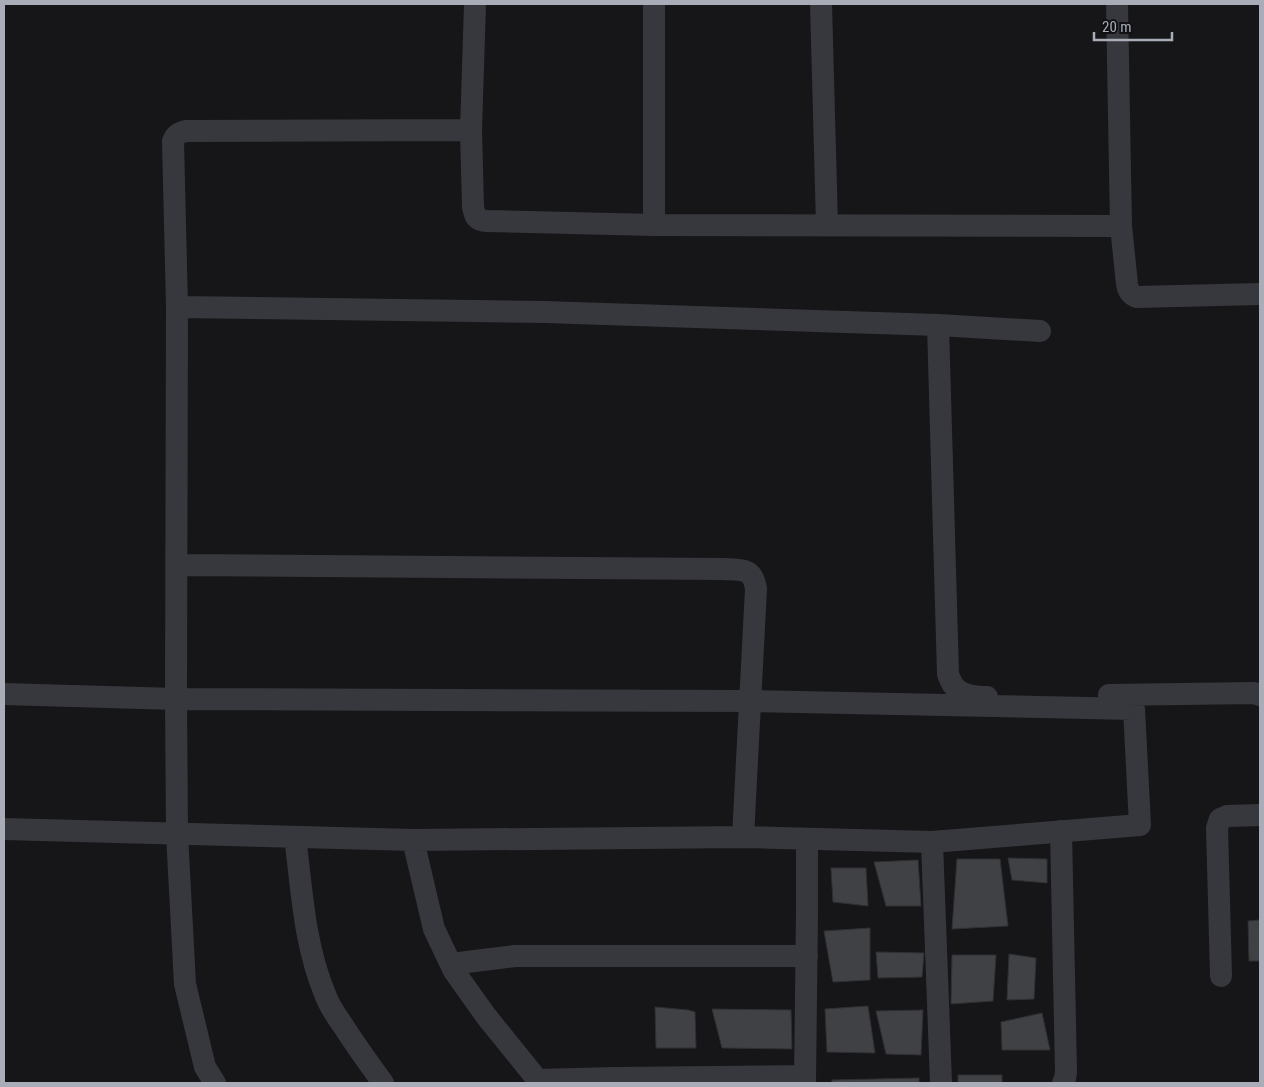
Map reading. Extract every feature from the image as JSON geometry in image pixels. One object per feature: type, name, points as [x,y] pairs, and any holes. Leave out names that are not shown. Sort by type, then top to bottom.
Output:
[{"type":"street","points":[[474,4],[471,130],[473,207],[479,220],[654,225],[1121,226]]},
{"type":"street","points":[[654,4],[654,225]]},
{"type":"street","points":[[821,4],[827,225]]},
{"type":"street","points":[[1117,4],[1121,226],[1127,289],[1133,296],[1137,297],[1260,294]]},
{"type":"street","points":[[215,1083],[205,1067],[185,984],[177,834],[177,307],[173,141],[177,134],[181,132],[471,130]]},
{"type":"street","points":[[177,307],[544,312],[938,325],[1040,331]]},
{"type":"street","points":[[938,325],[948,674],[953,686],[962,692],[979,697],[1254,693],[1260,695]]},
{"type":"street","points":[[177,565],[723,569],[746,571],[752,575],[756,589],[743,837]]},
{"type":"street","points":[[4,694],[176,699],[750,701],[1134,709],[1140,825],[932,842],[743,837],[413,840],[4,829]]},
{"type":"street","points":[[1221,976],[1216,828],[1220,819],[1227,816],[1260,815]]},
{"type":"street","points":[[1061,832],[1066,1072],[1066,1079],[1063,1083]]},
{"type":"street","points":[[295,837],[306,928],[311,952],[325,995],[356,1046],[383,1083]]},
{"type":"street","points":[[413,840],[434,929],[454,972],[486,1016],[539,1082],[616,1078],[805,1080],[807,839]]},
{"type":"street","points":[[932,842],[941,1083]]},
{"type":"street","points":[[451,964],[515,956],[807,956]]},
{"type":"building","points":[[1008,858],[1047,859],[1047,883],[1012,880]]},
{"type":"building","points":[[957,859],[1000,859],[1008,926],[952,929]]},
{"type":"building","points":[[918,860],[921,906],[886,906],[874,862]]},
{"type":"building","points":[[831,868],[866,868],[868,906],[833,902]]},
{"type":"building","points":[[1260,920],[1260,961],[1249,961],[1248,921]]},
{"type":"building","points":[[870,928],[870,980],[833,982],[824,931]]},
{"type":"building","points":[[876,952],[924,953],[922,977],[878,978]]},
{"type":"building","points":[[1009,954],[1036,958],[1034,999],[1007,1000]]},
{"type":"building","points":[[952,955],[996,955],[993,1001],[951,1004]]},
{"type":"building","points":[[868,1006],[875,1053],[827,1052],[825,1009]]},
{"type":"building","points":[[655,1007],[695,1012],[696,1048],[656,1048]]},
{"type":"building","points":[[712,1009],[791,1010],[792,1049],[722,1048]]},
{"type":"building","points":[[923,1010],[921,1055],[886,1054],[876,1011]]},
{"type":"building","points":[[1042,1013],[1050,1050],[1002,1050],[1001,1022]]},
{"type":"building","points":[[958,1075],[1002,1075],[1002,1083],[958,1083]]},
{"type":"building","points":[[919,1078],[919,1083],[832,1083],[832,1080]]}]
